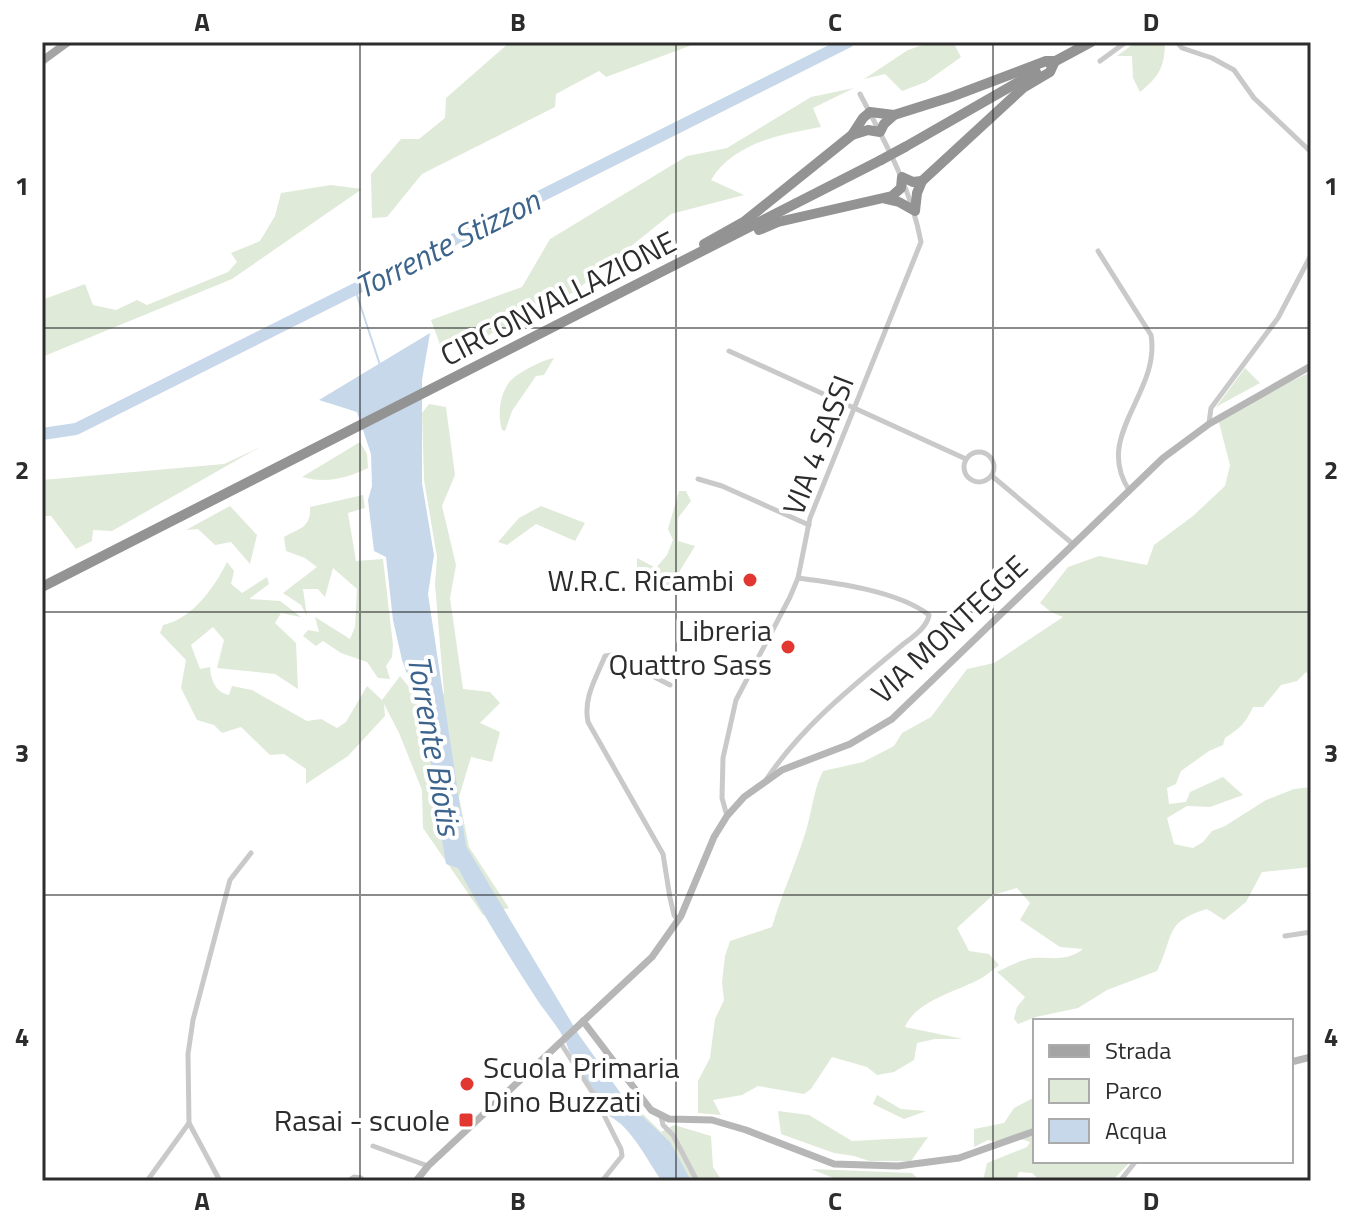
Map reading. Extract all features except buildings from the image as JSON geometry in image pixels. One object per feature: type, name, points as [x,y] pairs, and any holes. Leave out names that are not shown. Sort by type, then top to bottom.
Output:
[{"type":"highway","name":"CIRCONVALLAZIONE","points":[[42,587],[881,160],[1091,42]]},
{"type":"highway","points":[[852,135],[868,130],[880,132],[894,115],[1046,61],[1055,61],[1050,72],[1023,88],[922,181],[915,211],[899,202],[884,199]]},
{"type":"highway","points":[[695,256],[702,245],[745,221],[852,135],[870,112],[894,115]]},
{"type":"highway","points":[[695,256],[699,257],[778,222],[884,199],[897,193],[902,177],[913,182],[922,181]]},
{"type":"main road","points":[[42,61],[68,42]]},
{"type":"street","points":[[1100,61],[1126,42]]},
{"type":"street","points":[[1177,42],[1182,48],[1212,58],[1234,70],[1254,98],[1311,152]]},
{"type":"street","name":"VIA 4 SASSI","points":[[727,816],[722,798],[723,758],[736,700],[798,578],[809,525],[921,242],[915,211],[902,177],[860,94]]},
{"type":"street","points":[[1098,251],[1151,335],[1153,349],[1148,374],[1123,428],[1118,447],[1121,477],[1129,490]]},
{"type":"street","points":[[1209,424],[1211,408],[1278,318],[1311,255]]},
{"type":"street","points":[[729,351],[966,459]]},
{"type":"street","name":"VIA MONTEGGE","points":[[416,1181],[428,1166],[652,957],[678,920],[714,837],[744,797],[782,770],[850,744],[892,719],[1163,458],[1209,424],[1311,366]]},
{"type":"street","points":[[976,452],[988,454],[994,464],[992,476],[975,482],[967,477],[964,468],[966,459],[976,452]]},
{"type":"street","points":[[992,476],[1073,544]]},
{"type":"street","points":[[698,479],[722,486],[809,525]]},
{"type":"street","points":[[765,781],[796,737],[928,622],[929,615],[901,600],[836,583],[798,578]]},
{"type":"street","points":[[670,685],[612,655],[605,656],[587,697],[586,710],[588,722],[663,854],[670,898],[678,920]]},
{"type":"street","points":[[220,1181],[189,1123],[188,1054],[193,1020],[230,880],[251,853]]},
{"type":"street","points":[[1285,936],[1311,932]]},
{"type":"street","points":[[583,1021],[651,1110],[661,1116],[712,1120],[834,1164],[898,1166],[959,1158],[1033,1132]]},
{"type":"street","points":[[566,1036],[621,1149],[622,1156],[602,1181]]},
{"type":"street","points":[[661,1116],[663,1125],[673,1135],[697,1181]]},
{"type":"street","points":[[147,1181],[189,1123]]},
{"type":"street","points":[[373,1146],[428,1166]]},
{"type":"street","points":[[1120,1181],[1134,1163]]},
{"type":"street","points":[[348,1181],[354,1177],[363,1181]]},
{"type":"green space","points":[[510,42],[700,42],[606,77],[599,71],[556,94],[555,107],[422,174],[387,217],[372,218],[371,174],[401,139],[419,139],[445,118],[446,98]]},
{"type":"green space","points":[[931,42],[953,42],[961,57],[926,82],[902,91],[885,74],[864,79],[908,50]]},
{"type":"green space","points":[[1136,42],[1165,42],[1160,70],[1140,92],[1133,78],[1132,56],[1117,56]]},
{"type":"green space","points":[[854,88],[813,108],[821,127],[760,142],[720,167],[711,180],[744,195],[671,214],[574,292],[473,343],[442,350],[431,320],[522,287],[550,239],[687,156],[727,148],[811,97]]},
{"type":"green space","points":[[331,185],[362,189],[232,279],[42,357],[42,300],[85,284],[93,305],[116,310],[137,300],[147,305],[228,272],[237,262],[231,253],[260,241],[275,216],[281,193]]},
{"type":"green space","points":[[554,358],[544,375],[536,376],[512,411],[505,431],[502,430],[500,407],[508,384],[529,368]]},
{"type":"green space","points":[[1245,368],[1260,383],[1216,407]]},
{"type":"green space","points":[[1311,372],[1311,677],[1306,672],[1297,681],[1281,685],[1263,707],[1253,707],[1242,725],[1225,738],[1223,745],[1181,771],[1176,784],[1167,788],[1169,804],[1186,802],[1190,792],[1223,777],[1243,795],[1210,807],[1187,806],[1167,818],[1174,844],[1193,848],[1212,831],[1266,800],[1294,789],[1311,787],[1311,867],[1262,872],[1246,902],[1224,920],[1207,909],[1183,919],[1172,932],[1157,971],[1107,990],[1078,1008],[1018,1024],[1014,1019],[1017,1007],[1025,997],[997,972],[1028,959],[1065,957],[1083,949],[1060,947],[1020,920],[1030,903],[1017,888],[993,895],[957,928],[969,951],[989,954],[999,965],[978,980],[927,1004],[910,1018],[905,1027],[963,1039],[935,1039],[917,1043],[914,1060],[894,1072],[877,1075],[867,1067],[832,1057],[811,1089],[804,1094],[758,1086],[742,1095],[713,1100],[721,1115],[698,1113],[698,1081],[710,1058],[715,1019],[724,1000],[722,982],[730,941],[772,927],[804,837],[823,771],[863,762],[894,746],[902,733],[931,717],[967,669],[994,663],[1063,617],[1040,603],[1068,567],[1099,556],[1147,565],[1154,545],[1193,516],[1225,486],[1230,465],[1218,419]]},
{"type":"green space","points":[[429,404],[446,407],[455,475],[442,506],[456,565],[450,598],[463,689],[490,692],[500,703],[480,723],[500,732],[492,762],[471,757],[459,797],[469,847],[509,908],[483,915],[423,828],[422,790],[384,704],[385,716],[348,756],[306,784],[306,769],[284,754],[270,755],[241,727],[222,733],[214,725],[197,720],[181,688],[186,660],[160,633],[163,625],[174,622],[201,601],[227,562],[234,571],[231,584],[242,593],[267,577],[269,584],[249,599],[280,601],[301,617],[281,613],[275,623],[296,643],[298,689],[275,674],[217,668],[224,640],[213,627],[191,645],[200,669],[210,667],[213,681],[220,691],[229,695],[232,686],[252,690],[307,721],[321,719],[337,728],[346,722],[367,686],[382,700],[400,676],[418,698],[444,693],[435,584],[437,557],[424,480],[422,413]]},
{"type":"green space","points":[[360,442],[367,454],[368,468],[336,479],[302,477]]},
{"type":"green space","points":[[260,447],[112,531],[93,530],[92,541],[76,549],[51,516],[42,516],[42,480],[224,464]]},
{"type":"green space","points":[[679,491],[686,491],[691,501],[678,518],[678,541],[695,546],[670,587],[637,570],[637,558],[656,568],[667,555],[673,540],[668,529]]},
{"type":"green space","points":[[363,495],[365,508],[348,513],[356,561],[383,559],[393,645],[392,657],[386,666],[390,679],[378,678],[367,662],[341,653],[323,641],[316,646],[303,636],[308,630],[319,632],[315,617],[350,639],[355,627],[357,589],[333,568],[325,597],[318,589],[303,589],[307,616],[301,605],[283,593],[317,567],[305,558],[286,551],[284,537],[306,523],[310,507]]},
{"type":"green space","points":[[230,506],[257,535],[250,564],[231,542],[215,545],[198,529],[186,530]]},
{"type":"green space","points":[[541,506],[585,523],[575,541],[536,524],[507,545],[498,542],[519,518]]},
{"type":"green space","points":[[877,1095],[901,1109],[926,1111],[904,1119],[873,1104]]},
{"type":"green space","points":[[1033,1098],[1033,1163],[1129,1163],[1112,1181],[1040,1181],[1032,1173],[1019,1172],[1016,1181],[983,1181],[987,1163],[1027,1147],[1030,1142],[1017,1138],[988,1140],[974,1147],[974,1129],[1004,1123],[1014,1108]]},
{"type":"green space","points":[[622,1101],[639,1110],[661,1132],[674,1125],[711,1136],[713,1167],[722,1181],[664,1181]]},
{"type":"green space","points":[[778,1111],[809,1115],[852,1141],[928,1137],[911,1161],[869,1161],[834,1153],[781,1134]]},
{"type":"green space","points":[[811,1169],[912,1173],[920,1181],[841,1181]]},
{"type":"water","points":[[430,333],[422,380],[422,483],[434,555],[428,594],[466,846],[579,1035],[627,1102],[670,1142],[691,1181],[662,1181],[632,1136],[609,1116],[458,868],[446,864],[432,779],[429,734],[402,660],[393,620],[386,557],[374,551],[368,500],[372,486],[371,454],[357,412],[319,400]]},
{"type":"waterway","name":"Torrente Stizzon","points":[[42,434],[76,429],[848,42]]},
{"type":"waterway","name":"Torrente Biotis","points":[[355,289],[380,365]]},
{"type":"place","name":"W.R.C. Ricambi","points":[[750,580]]},
{"type":"place","name":"Libreria Quattro Sass","points":[[788,647]]},
{"type":"place","name":"Scuola Primaria Dino Buzzati","points":[[467,1084]]},
{"type":"place","name":"Rasai - scuole","points":[[466,1120]]}]
